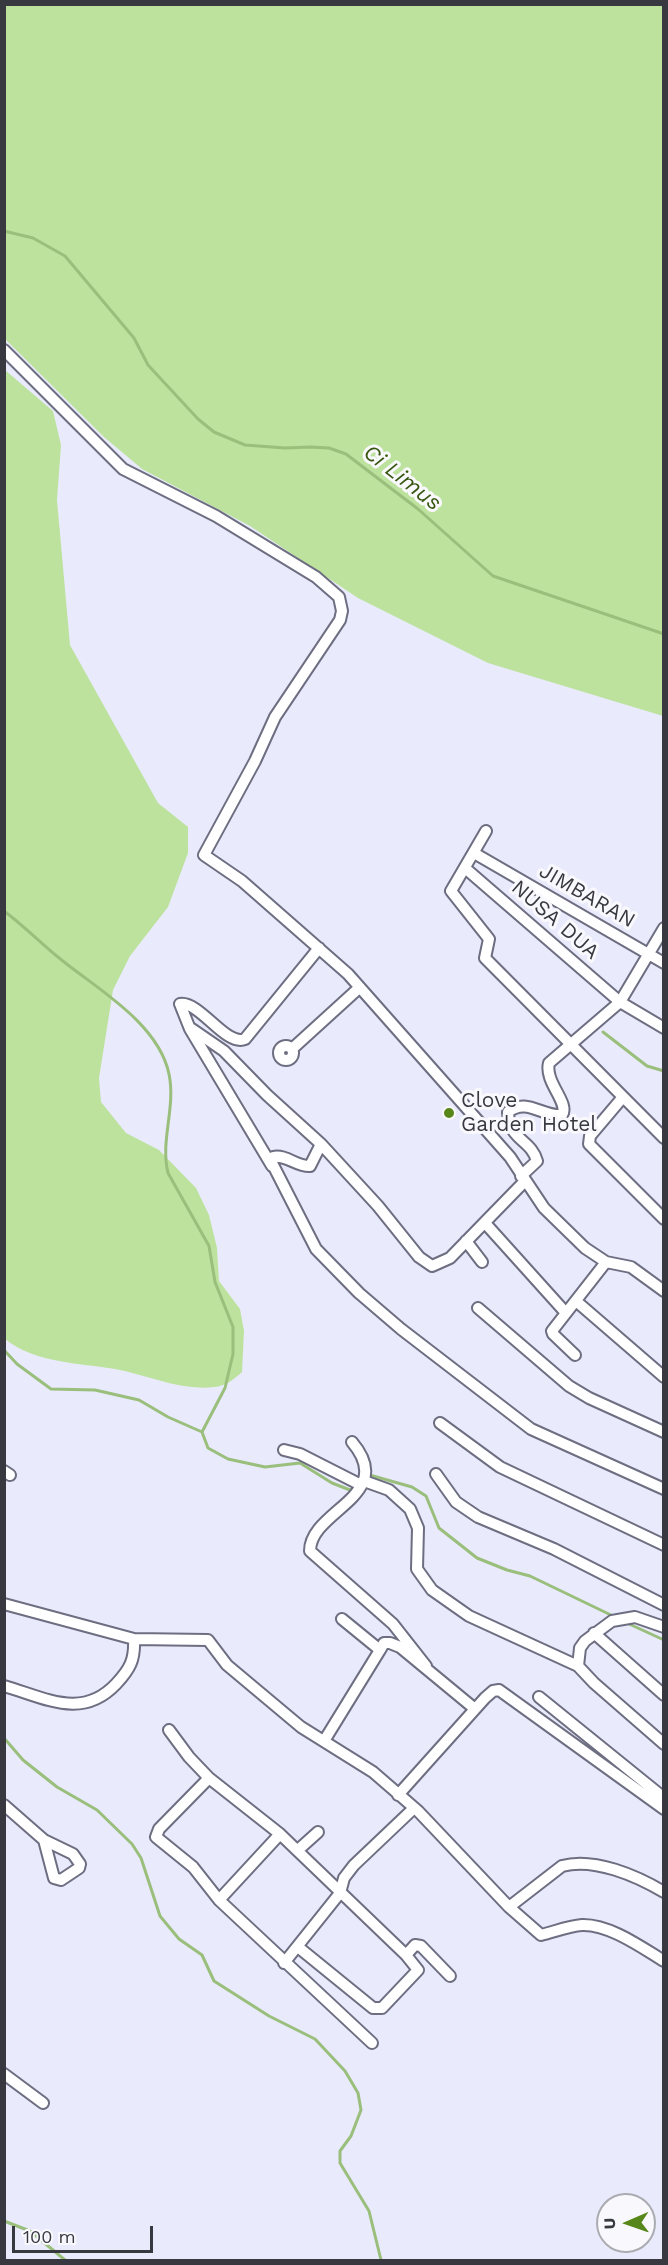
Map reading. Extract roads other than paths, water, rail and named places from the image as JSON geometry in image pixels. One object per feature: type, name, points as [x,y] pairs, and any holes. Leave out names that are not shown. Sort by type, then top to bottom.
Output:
[{"type":"street","points":[[4,350],[123,469],[216,516],[316,578],[339,597],[340,620],[275,717],[255,761],[204,855],[242,880],[319,948],[359,988],[503,1149],[556,1221],[585,1248],[606,1262],[618,1262],[632,1267],[663,1292]]},
{"type":"street","points":[[486,831],[451,891],[489,939],[485,958],[663,1138]]},
{"type":"street","name":"JIMBARAN","points":[[474,853],[663,963]]},
{"type":"street","name":"NUSA DUA","points":[[465,868],[620,1002],[663,1028]]},
{"type":"street","points":[[190,1029],[199,1032],[224,1051],[267,1095],[321,1144],[428,1264],[436,1266],[445,1261],[485,1224],[537,1161],[536,1155],[512,1133],[508,1112],[515,1106],[525,1105],[562,1115],[564,1107],[548,1076],[548,1068],[552,1059],[620,1002],[663,928]]},
{"type":"street","points":[[319,948],[245,1040],[234,1040],[191,1007],[180,1004],[190,1029],[273,1166],[316,1249],[359,1293],[531,1429],[663,1489]]},
{"type":"street","points":[[292,1049],[359,988]]},
{"type":"street","points":[[623,1097],[590,1136],[589,1144],[663,1218]]},
{"type":"street","points":[[273,1166],[273,1158],[278,1156],[303,1166],[310,1166],[321,1144]]},
{"type":"street","points":[[485,1224],[566,1312]]},
{"type":"street","points":[[466,1241],[482,1262]]},
{"type":"street","points":[[575,1356],[552,1333],[606,1262]]},
{"type":"street","points":[[576,1301],[663,1377]]},
{"type":"street","points":[[478,1308],[570,1386],[589,1398],[663,1432]]},
{"type":"street","points":[[440,1423],[500,1467],[663,1545]]},
{"type":"street","points":[[352,1442],[363,1459],[363,1483],[350,1501],[332,1514],[310,1545],[310,1551],[393,1624],[426,1666]]},
{"type":"street","points":[[284,1450],[300,1454],[363,1483],[389,1490],[402,1498],[410,1509],[418,1528],[417,1569],[432,1590],[469,1616],[578,1666],[663,1744]]},
{"type":"street","points":[[436,1474],[456,1502],[478,1516],[554,1549],[663,1605]]},
{"type":"street","points":[[4,1604],[134,1639],[208,1640],[227,1665],[301,1727],[373,1772],[414,1808],[509,1907],[541,1935],[570,1927],[592,1925],[627,1940],[663,1961]]},
{"type":"street","points":[[578,1666],[580,1648],[594,1633],[612,1621],[635,1617],[663,1627]]},
{"type":"street","points":[[342,1619],[380,1650]]},
{"type":"street","points":[[594,1633],[663,1695]]},
{"type":"street","points":[[4,1686],[70,1705],[89,1704],[103,1696],[129,1670],[134,1658],[134,1639]]},
{"type":"street","points":[[324,1741],[384,1643],[390,1642],[426,1666],[475,1709]]},
{"type":"street","points":[[398,1795],[493,1690],[499,1690],[663,1809]]},
{"type":"street","points":[[539,1697],[663,1798]]},
{"type":"street","points":[[169,1730],[189,1757],[209,1778],[298,1850],[416,1965],[417,1972],[389,2002],[372,2008],[298,1947]]},
{"type":"street","points":[[209,1778],[156,1835],[193,1867],[219,1900],[284,1963],[372,2043]]},
{"type":"street","points":[[4,1805],[44,1840]]},
{"type":"street","points":[[284,1963],[340,1893],[344,1878],[354,1865],[414,1808]]},
{"type":"street","points":[[298,1850],[318,1832]]},
{"type":"street","points":[[219,1900],[280,1834]]},
{"type":"street","points":[[509,1907],[562,1866],[576,1863],[607,1868],[646,1882],[663,1892]]},
{"type":"street","points":[[406,1955],[415,1945],[421,1946],[450,1976]]},
{"type":"street","points":[[4,2074],[43,2103]]},
{"type":"waterway","name":"Ci Limus","points":[[4,231],[33,238],[65,256],[134,338],[148,365],[198,419],[214,432],[245,445],[329,448],[346,454],[418,509],[493,576],[664,634]]},
{"type":"waterway","points":[[4,911],[60,959],[128,1012],[154,1041],[163,1057],[171,1087],[166,1148],[168,1173],[209,1246],[215,1282],[233,1327],[233,1354],[225,1388],[202,1432],[208,1448],[228,1459],[265,1467],[300,1463],[332,1483],[350,1490],[355,1487]]},
{"type":"waterway","points":[[603,1032],[647,1066],[664,1071]]},
{"type":"waterway","points":[[4,1350],[17,1364],[51,1389],[95,1390],[139,1400],[168,1417],[202,1432]]},
{"type":"waterway","points":[[366,1474],[412,1487],[426,1496],[439,1528],[477,1558],[530,1576],[613,1616]]},
{"type":"waterway","points":[[627,1623],[664,1640]]},
{"type":"waterway","points":[[4,1738],[23,1760],[57,1787],[97,1810],[132,1844],[141,1858],[160,1916],[179,1939],[202,1955],[214,1981],[269,2016],[315,2039],[345,2071],[358,2093],[361,2110],[351,2136],[340,2151],[340,2163],[369,2211],[381,2260]]},
{"type":"waterway","points":[[4,2221],[30,2231],[65,2260]]},
{"type":"place","name":"Clove Garden Hotel","points":[[449,1113]]}]
